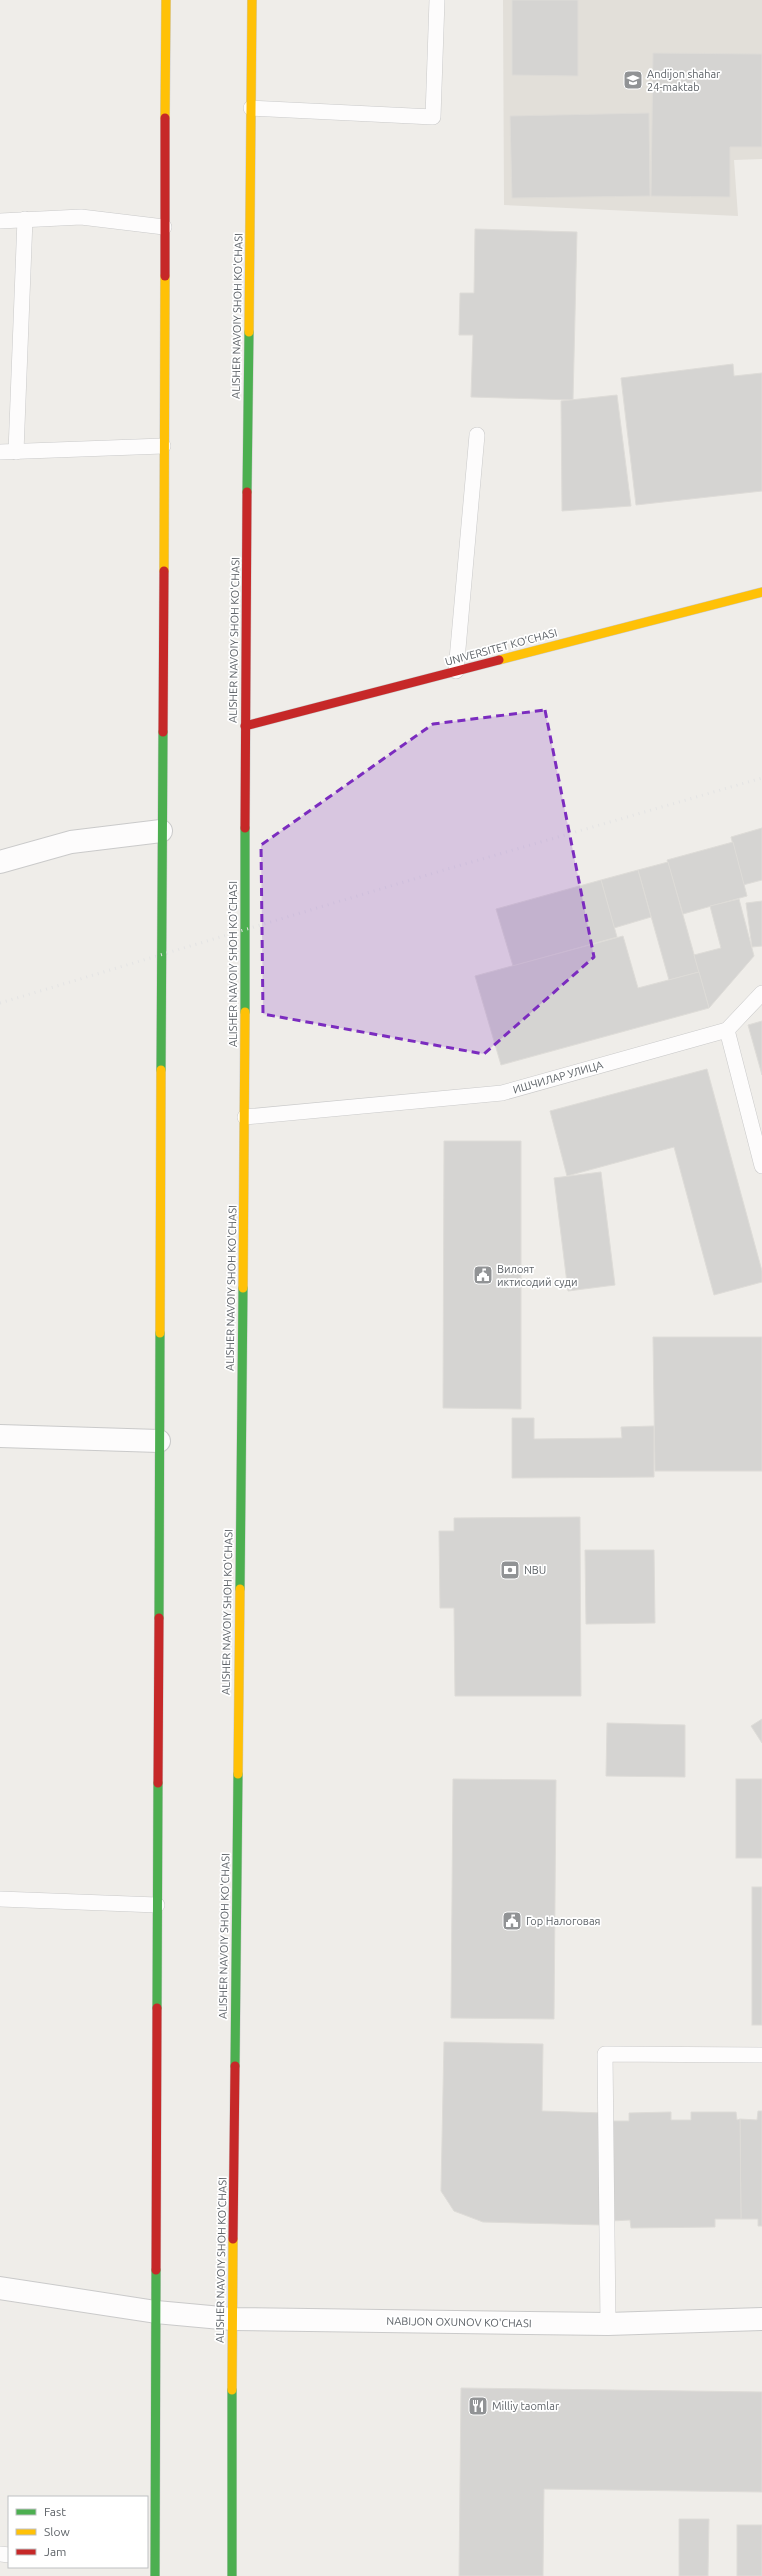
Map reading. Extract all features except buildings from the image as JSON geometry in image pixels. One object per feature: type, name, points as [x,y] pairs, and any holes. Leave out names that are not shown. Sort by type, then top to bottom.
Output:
[{"type":"main road","points":[[155,2576],[151,2560],[156,2312],[161,831],[166,0]]},
{"type":"main road","name":"ALISHER NAVOIY SHOH KO'CHASI","points":[[232,2576],[232,2319],[245,1118],[245,726],[252,0]]},
{"type":"main road","name":"UNIVERSITET KО‘CHASI","points":[[245,726],[762,592]]},
{"type":"street","points":[[0,862],[71,842],[161,831]]},
{"type":"street","points":[[0,1436],[159,1441]]},
{"type":"street","name":"NABIJON OXUNOV KO'CHASI","points":[[0,2288],[156,2312],[232,2319],[608,2324],[762,2319]]},
{"type":"lane","points":[[251,108],[433,117],[437,0]]},
{"type":"lane","points":[[0,220],[81,217],[164,227]]},
{"type":"lane","points":[[16,452],[25,219]]},
{"type":"lane","points":[[456,671],[477,435]]},
{"type":"lane","points":[[0,452],[163,446]]},
{"type":"lane","points":[[762,993],[727,1030],[762,1166]]},
{"type":"lane","name":"ИШЧИЛАР УЛИЦА","points":[[245,1118],[502,1093],[727,1030]]},
{"type":"lane","points":[[0,1899],[157,1905]]},
{"type":"lane","points":[[608,2324],[605,2054],[762,2055]]},
{"type":"highlighted area","points":[[545,710],[594,957],[484,1054],[263,1014],[261,845],[433,724]]},
{"type":"shaded area","name":"Andijon shahar 24-maktab","points":[[503,0],[762,0],[762,159],[734,160],[738,216],[504,205]]},
{"type":"railway","points":[[0,1003],[444,870],[762,778]]},
{"type":"traffic: fast","points":[[247,492],[249,332]]},
{"type":"traffic: fast","points":[[161,1070],[163,732]]},
{"type":"traffic: fast","points":[[245,828],[245,1012]]},
{"type":"traffic: fast","points":[[240,1589],[243,1288]]},
{"type":"traffic: fast","points":[[159,1618],[160,1333]]},
{"type":"traffic: fast","points":[[235,2066],[238,1774]]},
{"type":"traffic: fast","points":[[157,2008],[158,1783]]},
{"type":"traffic: fast","points":[[155,2576],[156,2270]]},
{"type":"traffic: fast","points":[[232,2390],[232,2576]]},
{"type":"traffic: slow","points":[[165,118],[166,0]]},
{"type":"traffic: slow","points":[[249,332],[252,0]]},
{"type":"traffic: slow","points":[[164,571],[165,276]]},
{"type":"traffic: slow","points":[[499,660],[762,592]]},
{"type":"traffic: slow","points":[[243,1288],[245,1012]]},
{"type":"traffic: slow","points":[[160,1333],[161,1070]]},
{"type":"traffic: slow","points":[[238,1774],[240,1589]]},
{"type":"traffic: slow","points":[[232,2390],[233,2239]]},
{"type":"traffic: jam","points":[[165,118],[165,276]]},
{"type":"traffic: jam","points":[[245,828],[247,492]]},
{"type":"traffic: jam","points":[[163,732],[164,571]]},
{"type":"traffic: jam","points":[[245,726],[499,660]]},
{"type":"traffic: jam","points":[[158,1783],[159,1618]]},
{"type":"traffic: jam","points":[[156,2270],[157,2008]]},
{"type":"traffic: jam","points":[[233,2239],[235,2066]]},
{"type":"place","name":"Andijon shahar 24-maktab","points":[[633,80]]},
{"type":"place","name":"Вилоят иктисодий суди","points":[[483,1275]]},
{"type":"place","name":"NBU","points":[[510,1570]]},
{"type":"place","name":"Гор Налоговая","points":[[512,1921]]},
{"type":"place","name":"Milliy taomlar","points":[[478,2406]]}]
